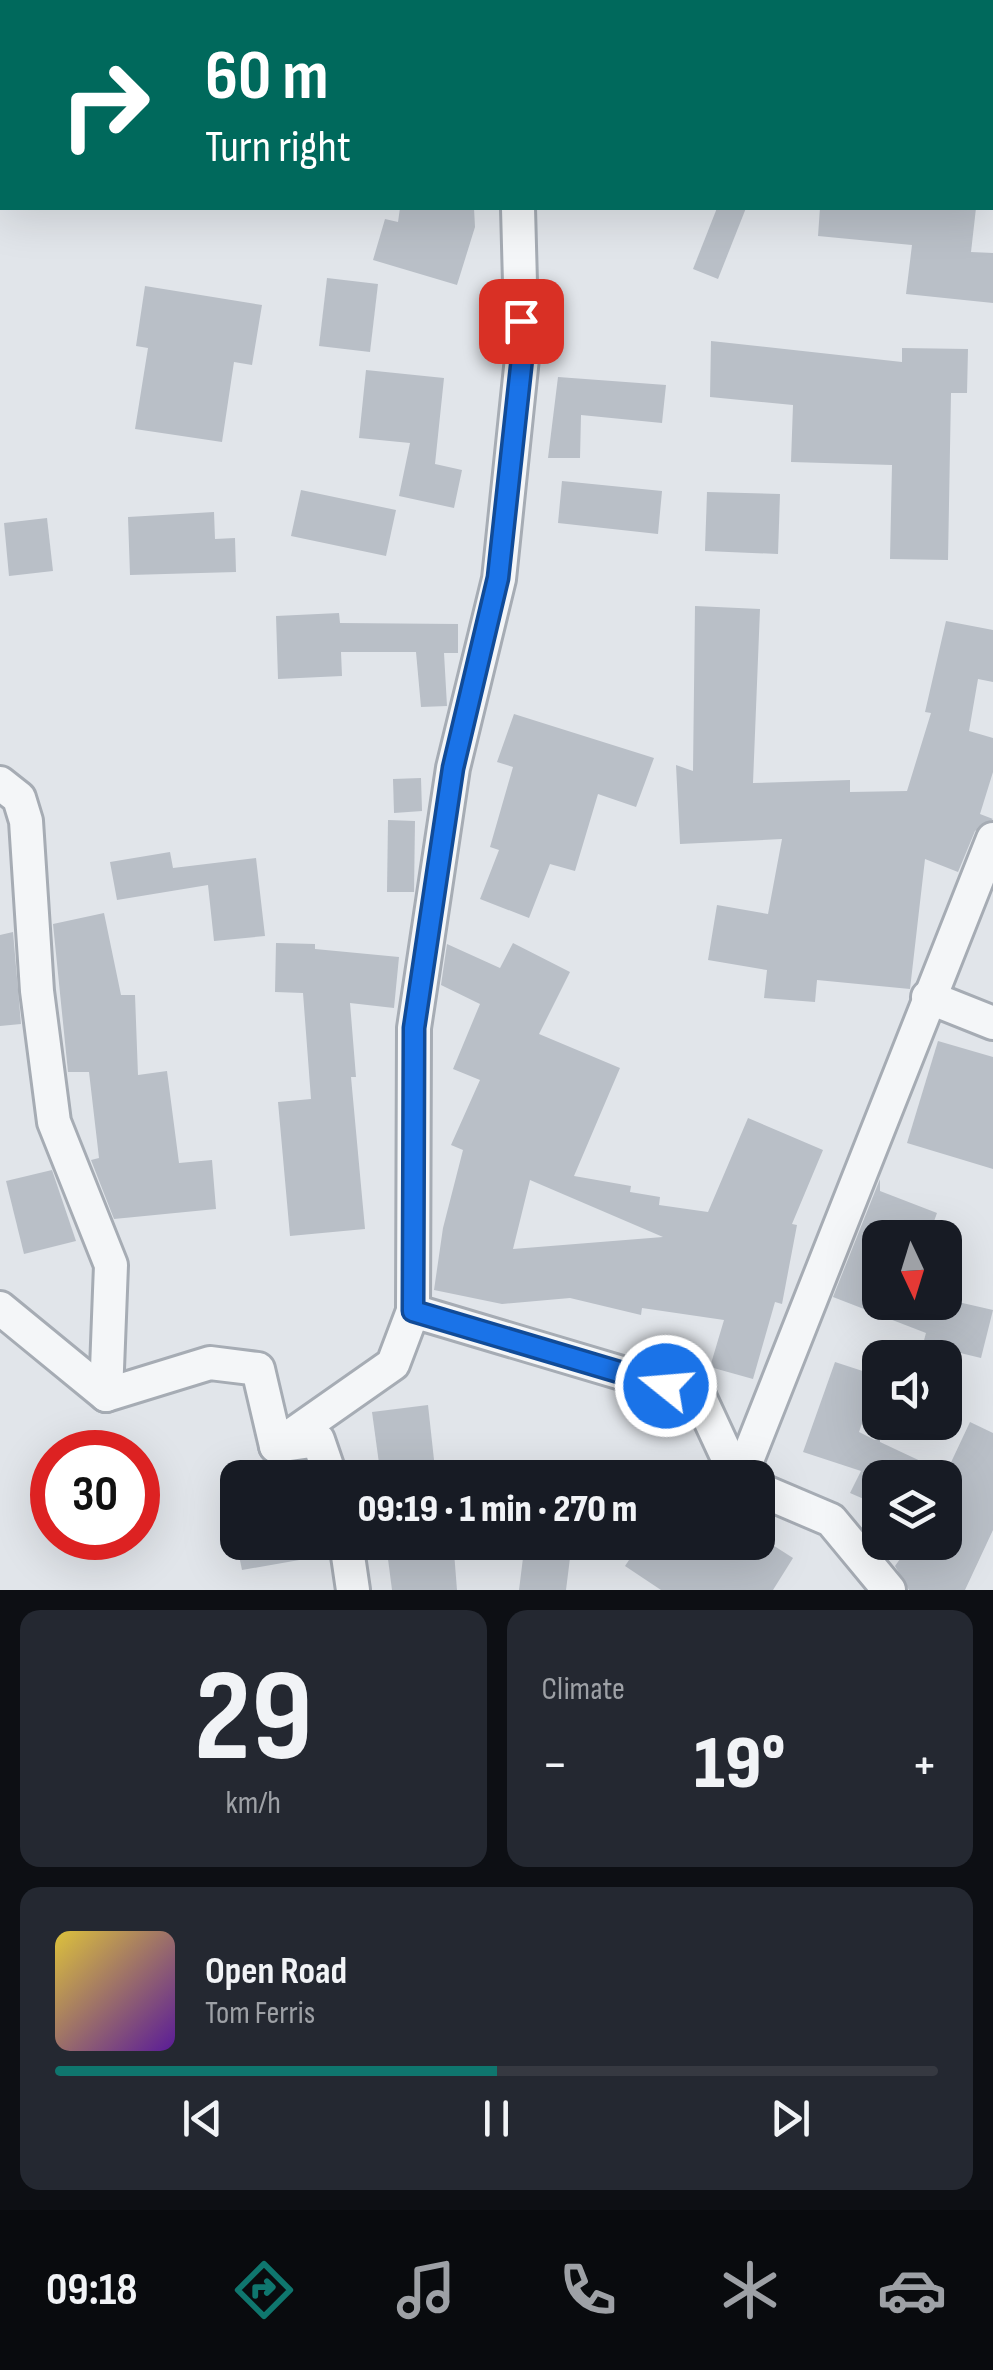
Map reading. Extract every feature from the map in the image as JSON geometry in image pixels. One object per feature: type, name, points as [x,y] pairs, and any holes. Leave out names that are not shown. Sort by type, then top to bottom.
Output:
[{"type":"street","points":[[276,1446],[394,1364],[413,1311],[414,1028],[453,768],[498,578],[522,358],[518,210]]},
{"type":"street","points":[[0,783],[19,798],[26,821],[37,991],[54,1122],[111,1266],[106,1395]]},
{"type":"street","points":[[746,1460],[828,1263],[928,997],[993,839]]},
{"type":"street","points":[[928,997],[993,1024]]},
{"type":"street","points":[[0,1308],[106,1395]]},
{"type":"street","points":[[413,1311],[699,1396],[730,1460]]},
{"type":"street","points":[[106,1395],[210,1362],[258,1369],[276,1446]]},
{"type":"street","points":[[276,1446],[318,1440],[325,1460]]},
{"type":"street","points":[[775,1496],[830,1520],[890,1590]]},
{"type":"street","points":[[349,1560],[353,1590]]},
{"type":"building","points":[[400,210],[474,210],[475,227],[457,285],[373,260],[385,219],[398,222]]},
{"type":"building","points":[[716,210],[745,210],[718,279],[693,269]]},
{"type":"building","points":[[820,210],[976,210],[971,252],[993,253],[993,303],[906,294],[912,245],[818,236]]},
{"type":"building","points":[[327,278],[378,284],[370,352],[319,346]]},
{"type":"building","points":[[145,286],[262,305],[252,365],[234,362],[222,442],[135,429],[148,348],[136,346]]},
{"type":"building","points":[[711,341],[902,362],[902,348],[968,349],[967,393],[951,393],[948,560],[890,559],[892,465],[791,462],[793,405],[710,397]]},
{"type":"building","points":[[366,370],[444,378],[435,464],[462,470],[454,508],[399,496],[410,443],[359,438]]},
{"type":"building","points":[[558,377],[666,385],[662,423],[581,415],[580,458],[548,458]]},
{"type":"building","points":[[562,481],[662,491],[658,534],[558,523]]},
{"type":"building","points":[[301,490],[396,510],[386,556],[291,536]]},
{"type":"building","points":[[707,492],[780,494],[778,554],[705,551]]},
{"type":"building","points":[[214,512],[215,539],[235,538],[236,572],[130,575],[128,517]]},
{"type":"building","points":[[47,518],[53,571],[9,576],[4,523]]},
{"type":"building","points":[[695,606],[760,609],[753,783],[850,780],[850,792],[907,791],[931,713],[925,712],[946,621],[993,630],[993,682],[978,679],[969,731],[993,738],[993,772],[980,814],[993,819],[975,831],[958,872],[925,859],[910,989],[817,980],[815,1002],[764,998],[767,970],[708,960],[717,905],[768,914],[782,839],[680,844],[676,765],[693,771]]},
{"type":"building","points":[[339,613],[340,623],[458,624],[458,653],[444,653],[447,706],[421,707],[416,652],[341,652],[342,676],[278,679],[276,616]]},
{"type":"building","points":[[514,714],[654,758],[636,807],[598,794],[575,871],[550,864],[529,918],[480,899],[499,850],[490,847],[513,767],[497,762]]},
{"type":"building","points":[[421,778],[422,811],[394,813],[393,779]]},
{"type":"building","points":[[388,820],[415,821],[414,892],[387,892]]},
{"type":"building","points":[[170,852],[173,868],[256,858],[265,936],[214,941],[208,885],[117,900],[110,862]]},
{"type":"building","points":[[104,913],[121,995],[135,995],[138,1075],[167,1071],[179,1163],[212,1160],[216,1209],[114,1219],[91,1160],[99,1158],[89,1072],[68,1072],[53,924]]},
{"type":"building","points":[[13,932],[21,1024],[0,1026],[0,935]]},
{"type":"building","points":[[276,943],[315,944],[315,949],[399,957],[394,1008],[350,1003],[356,1077],[351,1077],[365,1229],[290,1236],[278,1102],[311,1099],[303,993],[275,992]]},
{"type":"building","points":[[513,943],[570,972],[539,1034],[620,1068],[574,1176],[631,1186],[630,1192],[660,1197],[659,1205],[708,1212],[748,1118],[823,1150],[792,1224],[797,1225],[782,1304],[775,1302],[753,1379],[710,1367],[724,1320],[642,1308],[641,1315],[570,1298],[502,1304],[434,1290],[443,1228],[463,1150],[451,1145],[480,1080],[453,1069],[480,1004],[441,985],[447,944],[500,968]],"holes":[[[530,1180],[663,1237],[513,1249]]]},
{"type":"building","points":[[938,1041],[993,1057],[993,1169],[907,1143]]},
{"type":"building","points":[[52,1170],[76,1241],[24,1254],[6,1181]]},
{"type":"building","points":[[880,1179],[880,1191],[937,1213],[934,1220],[864,1220]]},
{"type":"building","points":[[862,1224],[862,1308],[833,1297]]},
{"type":"building","points":[[962,1303],[993,1310],[981,1358],[962,1353],[962,1340],[924,1340],[926,1333],[892,1320],[962,1320]]},
{"type":"building","points":[[835,1362],[862,1371],[862,1440],[880,1440],[918,1460],[862,1460],[862,1498],[850,1493],[861,1471],[803,1452]]},
{"type":"building","points":[[428,1405],[434,1460],[379,1460],[372,1412]]},
{"type":"building","points":[[970,1422],[993,1433],[993,1530],[965,1590],[909,1590],[895,1566],[899,1560],[962,1560],[962,1460],[952,1460]]},
{"type":"building","points":[[775,1546],[793,1558],[773,1590],[661,1590],[625,1566],[629,1560],[775,1560]]},
{"type":"building","points":[[240,1560],[299,1560],[242,1570]]},
{"type":"building","points":[[388,1560],[455,1560],[457,1590],[392,1590]]},
{"type":"building","points":[[523,1560],[570,1560],[566,1590],[519,1590]]},
{"type":"route","points":[[521,321],[522,358],[498,578],[453,768],[414,1028],[413,1311],[666,1386]]}]
